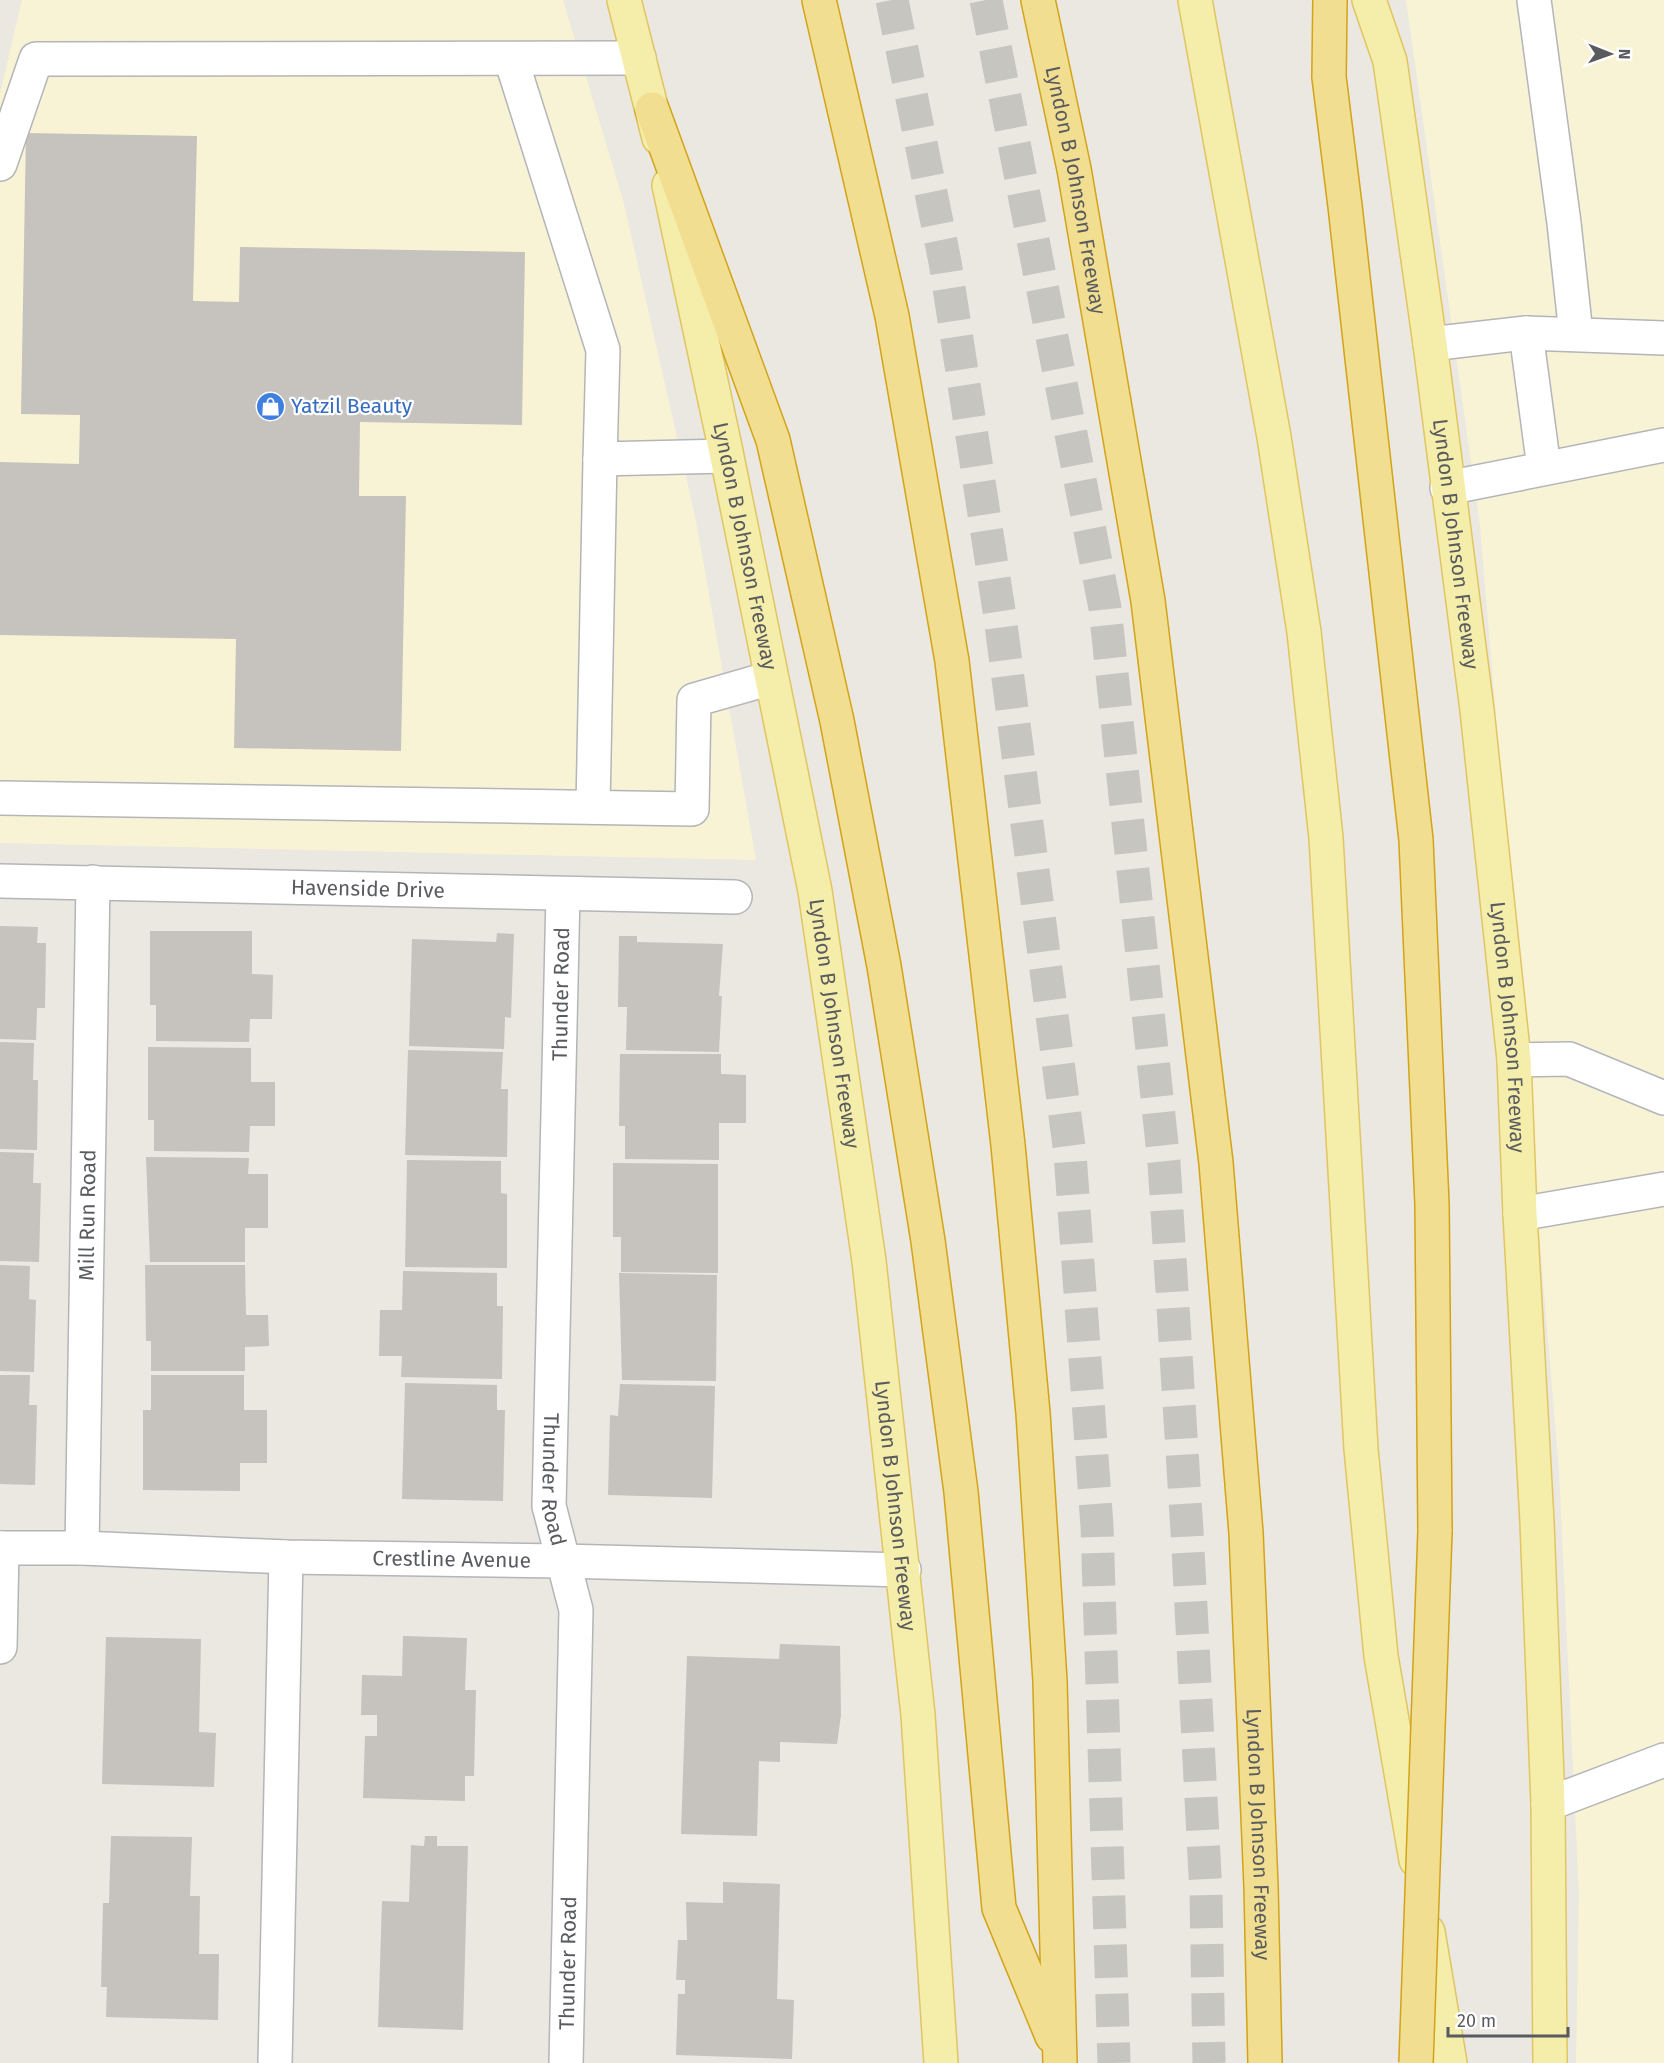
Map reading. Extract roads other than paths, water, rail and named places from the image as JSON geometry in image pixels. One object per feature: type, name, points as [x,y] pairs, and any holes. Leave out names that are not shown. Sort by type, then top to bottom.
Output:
[{"type":"highway","points":[[819,0],[892,316],[952,661],[1008,1145],[1033,1413],[1050,1681],[1060,2059]]},
{"type":"highway","name":"Lyndon B Johnson Freeway","points":[[1038,0],[1074,169],[1148,601],[1216,1163],[1246,1533],[1261,1886],[1265,2063]]},
{"type":"highway","points":[[1330,0],[1329,76],[1347,218],[1416,840],[1432,1204],[1436,1531],[1416,2063]]},
{"type":"highway","points":[[652,109],[773,440],[837,721],[884,966],[928,1241],[961,1492],[999,1908],[1060,2059]]},
{"type":"main road","name":"Lyndon B Johnson Freeway","points":[[624,0],[652,109],[815,891],[869,1261],[904,1570],[918,1715],[941,2063]]},
{"type":"main road","points":[[1195,0],[1272,426],[1304,632],[1326,838],[1361,1449],[1381,1656],[1450,2063]]},
{"type":"main road","name":"Lyndon B Johnson Freeway","points":[[1369,0],[1390,61],[1430,344],[1477,710],[1514,1060],[1537,1522],[1548,1804],[1550,2063]]},
{"type":"street","points":[[1534,0],[1555,145],[1576,334]]},
{"type":"street","points":[[0,164],[36,59],[639,58]]},
{"type":"street","points":[[511,59],[603,350],[593,807]]},
{"type":"street","points":[[1430,344],[1526,333],[1664,338]]},
{"type":"street","points":[[1526,333],[1544,468]]},
{"type":"street","points":[[1447,488],[1664,445]]},
{"type":"street","points":[[600,459],[726,456]]},
{"type":"street","points":[[0,798],[692,809],[694,700],[771,678]]},
{"type":"street","name":"Havenside Drive","points":[[0,881],[735,897]]},
{"type":"street","name":"Mill Run Road","points":[[82,1548],[93,882]]},
{"type":"street","name":"Thunder Road","points":[[563,894],[549,1506],[576,1610],[566,2063]]},
{"type":"street","points":[[1514,1060],[1569,1059],[1664,1098]]},
{"type":"street","points":[[1520,1214],[1664,1189]]},
{"type":"street","points":[[0,1647],[1,1548]]},
{"type":"street","name":"Crestline Avenue","points":[[1,1548],[82,1548],[286,1557],[562,1561],[904,1570]]},
{"type":"street","points":[[275,2063],[286,1557]]},
{"type":"street","points":[[1548,1804],[1664,1760]]},
{"type":"tunnel","points":[[892,0],[945,262],[1000,617],[1070,1154],[1097,1526],[1114,2063]]},
{"type":"tunnel","points":[[986,0],[1105,608],[1164,1163],[1187,1531],[1206,1894],[1209,2063]]},
{"type":"place","name":"Yatzil Beauty","points":[[270,406]]}]
